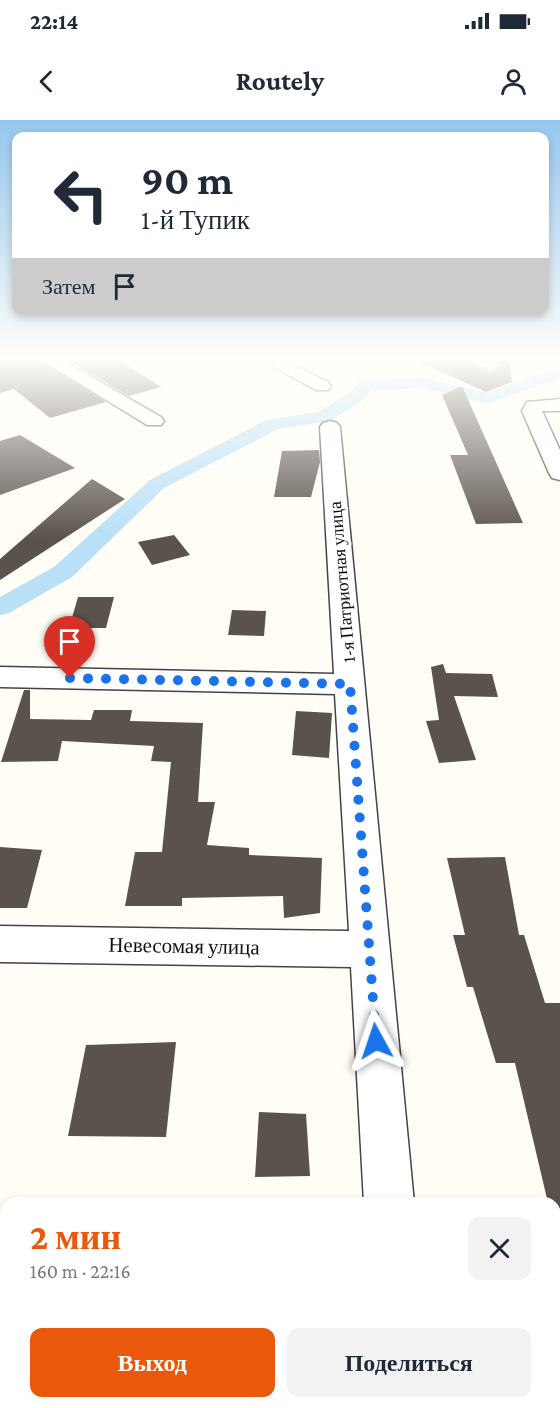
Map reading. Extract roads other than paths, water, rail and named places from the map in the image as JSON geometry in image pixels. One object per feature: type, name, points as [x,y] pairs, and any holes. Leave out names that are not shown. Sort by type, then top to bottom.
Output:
[{"type":"street","points":[[149,418],[154,421]]},
{"type":"street","points":[[535,418],[560,473]]},
{"type":"street","name":"1-я Патриотная улица","points":[[330,427],[389,1197]]},
{"type":"street","points":[[0,677],[350,684]]},
{"type":"street","name":"Невесомая улица","points":[[0,944],[368,949]]},
{"type":"waterway","points":[[0,607],[63,572],[157,484],[273,424],[315,418]]}]
